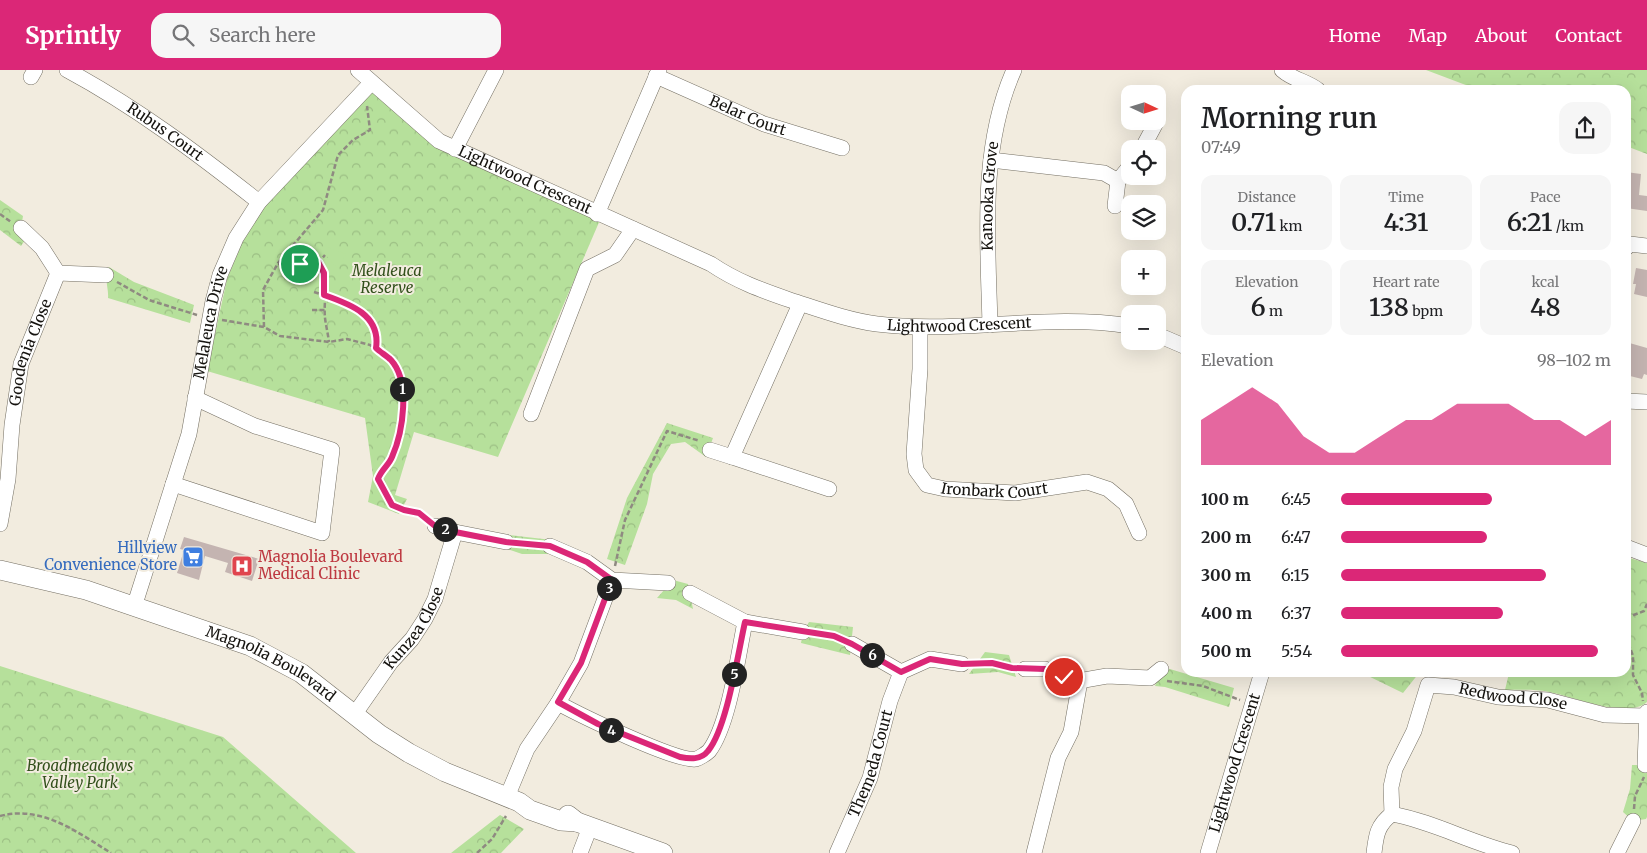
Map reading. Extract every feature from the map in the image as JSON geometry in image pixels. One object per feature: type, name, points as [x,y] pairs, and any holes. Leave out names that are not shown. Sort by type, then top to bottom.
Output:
[{"type":"street","name":"Rubus Court","points":[[68,70],[102,88],[172,136],[259,202]]},
{"type":"street","name":"Lightwood Crescent","points":[[358,70],[439,141],[711,264],[737,271],[760,281],[796,302],[838,316],[876,324],[920,327],[1080,323],[1121,325]]},
{"type":"street","points":[[455,149],[496,70]]},
{"type":"street","name":"Kanooka Grove","points":[[990,325],[988,181],[990,160],[1005,90],[1014,70]]},
{"type":"street","points":[[1282,70],[1290,76],[1312,85]]},
{"type":"street","points":[[597,214],[657,73]]},
{"type":"street","name":"Belar Court","points":[[657,73],[764,124],[842,148]]},
{"type":"street","name":"Melaleuca Drive","points":[[134,607],[189,434],[220,275],[236,238],[259,202],[371,83]]},
{"type":"street","points":[[990,160],[1104,173],[1118,181]]},
{"type":"street","points":[[1115,206],[1118,181],[1121,177]]},
{"type":"street","points":[[21,228],[42,248],[58,273],[106,275]]},
{"type":"street","points":[[531,414],[588,269],[615,255],[633,229]]},
{"type":"street","points":[[1631,244],[1647,246]]},
{"type":"street","name":"Goodenia Close","points":[[0,524],[8,478],[12,425],[20,364],[58,273]]},
{"type":"street","points":[[732,457],[796,302]]},
{"type":"street","name":"Ironbark Court","points":[[920,327],[920,369],[914,454],[916,470],[927,484],[945,489],[1015,493],[1087,482],[1108,489],[1126,504],[1139,533]]},
{"type":"street","points":[[1166,338],[1181,345]]},
{"type":"street","points":[[173,484],[322,533],[332,450],[255,426],[195,398]]},
{"type":"street","points":[[1631,401],[1647,402]]},
{"type":"street","points":[[710,450],[829,489]]},
{"type":"street","points":[[435,526],[506,542]]},
{"type":"street","name":"Kunzea Close","points":[[354,715],[391,662],[412,639],[425,619],[434,599],[455,532]]},
{"type":"street","points":[[550,546],[587,562],[612,580],[668,583]]},
{"type":"street","points":[[1631,550],[1647,555]]},
{"type":"street","name":"Magnolia Boulevard","points":[[0,570],[86,590],[188,623],[259,650],[301,673],[379,734],[445,772],[513,799],[541,804],[565,813],[584,824],[663,853]]},
{"type":"street","points":[[513,799],[527,749],[581,663],[612,580]]},
{"type":"street","points":[[690,593],[745,622],[803,632]]},
{"type":"street","points":[[558,702],[598,724],[680,757],[695,759],[708,752],[717,735],[727,705],[745,622]]},
{"type":"street","points":[[852,644],[901,672],[930,659],[962,664]]},
{"type":"street","points":[[1025,669],[1045,669],[1074,682],[1107,676],[1155,674]]},
{"type":"street","name":"Themeda Court","points":[[837,853],[870,778],[890,701],[901,672]]},
{"type":"street","name":"Lightwood Crescent","points":[[1208,853],[1261,677]]},
{"type":"street","points":[[1034,853],[1058,758],[1071,732],[1080,681]]},
{"type":"street","name":"Redwood Close","points":[[1392,814],[1391,787],[1395,769],[1414,731],[1428,685],[1454,687],[1498,698],[1548,700],[1605,715],[1645,711]]},
{"type":"street","points":[[1645,711],[1645,765]]},
{"type":"street","points":[[1374,853],[1376,835],[1381,822],[1392,814],[1416,820],[1488,847],[1512,853]]},
{"type":"street","points":[[1617,853],[1633,821]]},
{"type":"street","points":[[580,853],[584,824]]},
{"type":"path","points":[[264,327],[262,290],[278,264],[323,210],[338,155],[353,140],[370,130],[366,102]]},
{"type":"path","points":[[318,263],[326,255]]},
{"type":"path","points":[[278,264],[291,265],[316,261],[318,263],[324,273],[325,310],[329,342]]},
{"type":"path","points":[[106,275],[150,300],[204,316]]},
{"type":"path","points":[[314,292],[354,305],[367,318],[374,329],[376,348]]},
{"type":"path","points":[[312,310],[325,310]]},
{"type":"path","points":[[214,319],[264,327],[280,336],[329,342],[347,339],[370,345],[391,360],[401,377],[403,401],[402,429],[392,458],[381,470],[378,479],[392,505],[419,513],[435,526]]},
{"type":"path","points":[[612,580],[625,520],[667,431],[702,442],[710,450]]},
{"type":"path","points":[[506,542],[550,546]]},
{"type":"path","points":[[1631,616],[1644,611],[1647,604]]},
{"type":"path","points":[[803,632],[834,636],[852,644]]},
{"type":"path","points":[[1631,650],[1633,656],[1633,675],[1642,693],[1645,711]]},
{"type":"path","points":[[962,664],[992,663],[1025,669]]},
{"type":"path","points":[[1155,674],[1203,686],[1240,700]]},
{"type":"path","points":[[1633,821],[1635,796],[1644,780],[1645,765]]},
{"type":"path","points":[[0,816],[17,812],[57,820],[111,853]]},
{"type":"path","points":[[477,853],[492,838],[506,816]]},
{"type":"green space","points":[[1426,70],[1647,70],[1647,154],[1631,148],[1631,85],[1466,85]]},
{"type":"green space","name":"Melaleuca Reserve","points":[[371,90],[435,147],[600,220],[498,457],[414,432],[395,495],[407,499],[399,514],[368,502],[373,476],[365,418],[207,371],[227,279],[242,243],[264,207]]},
{"type":"green space","points":[[0,200],[23,216],[21,228],[25,240],[21,246],[0,230]]},
{"type":"green space","points":[[327,247],[346,254],[338,269],[324,253]]},
{"type":"green space","points":[[109,267],[134,282],[194,305],[190,323],[108,298],[106,278]]},
{"type":"green space","points":[[667,423],[713,438],[706,457],[685,442],[671,444],[653,474],[647,504],[625,565],[607,559],[627,498]]},
{"type":"green space","points":[[509,535],[552,540],[550,554],[522,554],[507,549],[506,542]]},
{"type":"green space","points":[[1631,558],[1647,563],[1647,702],[1638,707],[1626,709],[1613,708],[1544,691],[1505,690],[1508,677],[1631,677]]},
{"type":"green space","points":[[673,580],[688,584],[693,609],[676,600],[657,598]]},
{"type":"green space","points":[[809,622],[853,627],[850,655],[801,643],[803,632]]},
{"type":"green space","points":[[985,652],[1009,655],[1016,677],[998,672],[969,674]]},
{"type":"green space","name":"Broadmeadows Valley Park","points":[[0,666],[223,737],[356,853],[0,853]]},
{"type":"green space","points":[[1163,667],[1181,672],[1181,677],[1197,677],[1234,688],[1229,707],[1165,687],[1155,686]]},
{"type":"green space","points":[[1370,677],[1416,677],[1403,693]]},
{"type":"green space","points":[[1632,765],[1647,765],[1647,817],[1646,819],[1633,821],[1623,812],[1630,789]]},
{"type":"green space","points":[[500,815],[524,829],[501,853],[451,853]]},
{"type":"building","points":[[1631,173],[1641,174],[1639,195],[1647,196],[1647,211],[1631,209]]},
{"type":"building","points":[[1636,268],[1647,270],[1647,297],[1634,294],[1636,284],[1633,284]]},
{"type":"building","points":[[1631,343],[1647,348],[1647,375],[1644,374],[1642,379],[1631,376]]},
{"type":"building","points":[[184,537],[259,559],[252,581],[225,572],[228,563],[205,556],[199,580],[177,573],[184,550],[180,549]]},
{"type":"place","name":"Hillview Convenience Store","points":[[193,557]]},
{"type":"place","name":"Magnolia Boulevard Medical Clinic","points":[[242,566]]},
{"type":"route","points":[[300,264],[318,262],[324,273],[324,295],[354,305],[359,310],[374,329],[376,348],[391,360],[401,377],[403,401],[402,429],[392,458],[381,470],[378,479],[392,505],[419,513],[435,526],[455,532],[506,542],[550,546],[587,562],[612,580],[581,663],[558,702],[581,716],[680,757],[695,759],[708,752],[717,735],[727,705],[745,622],[834,636],[901,672],[930,659],[962,664],[977,662],[1005,664],[1012,668],[1045,669],[1064,677]]}]
